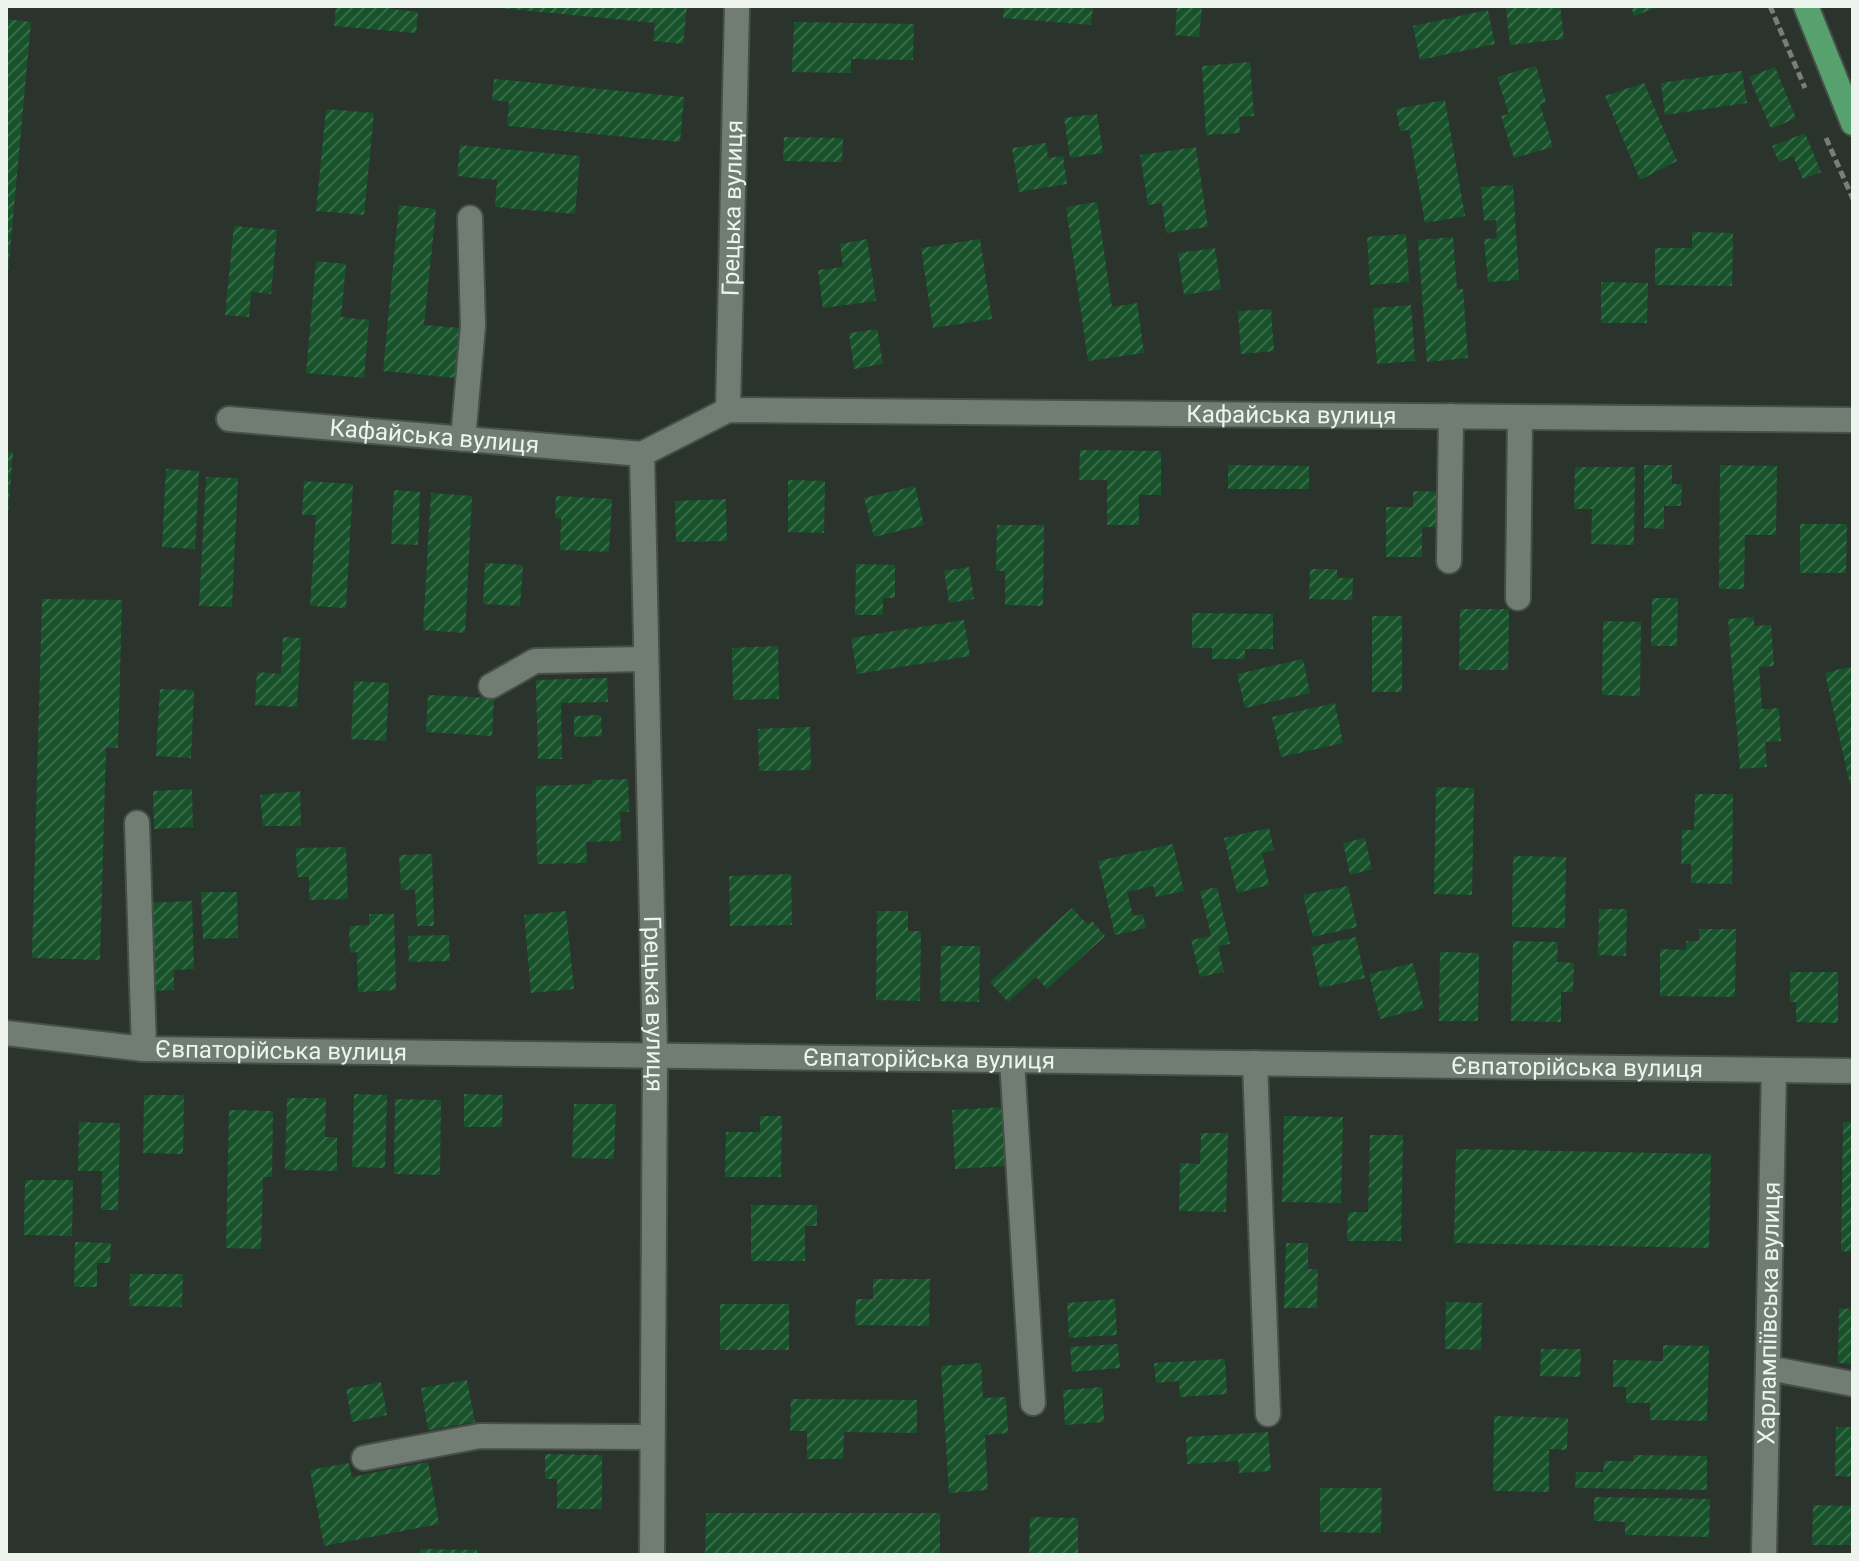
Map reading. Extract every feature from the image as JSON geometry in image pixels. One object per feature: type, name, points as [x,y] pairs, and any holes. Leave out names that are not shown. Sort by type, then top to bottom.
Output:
[{"type":"main road","points":[[1806,6],[1853,123]]},
{"type":"street","name":"Грецька вулиця","points":[[728,410],[737,6]]},
{"type":"street","points":[[463,439],[473,326],[470,218]]},
{"type":"street","name":"Кафайська вулиця","points":[[728,410],[1853,420]]},
{"type":"street","points":[[642,454],[728,410]]},
{"type":"street","points":[[1449,561],[1451,416]]},
{"type":"street","points":[[1518,598],[1520,417]]},
{"type":"street","name":"Кафайська вулиця","points":[[229,419],[642,454]]},
{"type":"street","name":"Грецька вулиця","points":[[642,454],[655,1056],[652,1555]]},
{"type":"street","points":[[491,686],[535,661],[646,659]]},
{"type":"street","points":[[137,823],[144,1049]]},
{"type":"street","name":"Євпаторійська вулиця","points":[[6,1033],[144,1049],[1853,1071]]},
{"type":"street","points":[[1012,1060],[1033,1403]]},
{"type":"street","points":[[1255,1063],[1268,1414]]},
{"type":"street","name":"Харлампіївська вулиця","points":[[1764,1555],[1774,1070]]},
{"type":"street","points":[[1768,1368],[1853,1384]]},
{"type":"street","points":[[364,1458],[480,1436],[652,1437]]},
{"type":"building","points":[[336,6],[392,6],[391,9],[418,12],[416,33],[334,26]]},
{"type":"building","points":[[499,6],[687,6],[683,44],[653,41],[655,23]]},
{"type":"building","points":[[1004,6],[1093,6],[1091,25],[1003,18]]},
{"type":"building","points":[[1177,6],[1202,6],[1199,37],[1175,35]]},
{"type":"building","points":[[1560,6],[1564,39],[1510,45],[1506,7]]},
{"type":"building","points":[[1631,6],[1661,6],[1634,16]]},
{"type":"building","points":[[1488,10],[1495,44],[1420,60],[1413,26]]},
{"type":"building","points":[[6,19],[31,22],[8,272],[6,272]]},
{"type":"building","points":[[794,22],[914,24],[913,60],[851,59],[851,73],[792,72]]},
{"type":"building","points":[[1250,62],[1254,116],[1239,117],[1240,133],[1206,135],[1202,66]]},
{"type":"building","points":[[1536,66],[1546,102],[1540,104],[1553,147],[1514,158],[1501,116],[1509,114],[1497,77]]},
{"type":"building","points":[[1775,67],[1796,118],[1771,129],[1749,77]]},
{"type":"building","points":[[1742,71],[1747,103],[1665,115],[1661,83]]},
{"type":"building","points":[[494,79],[684,97],[680,142],[507,126],[509,102],[492,100]]},
{"type":"building","points":[[1644,83],[1677,161],[1640,180],[1605,96]]},
{"type":"building","points":[[1445,100],[1465,216],[1425,223],[1409,130],[1400,131],[1396,109]]},
{"type":"building","points":[[326,109],[374,113],[364,215],[316,211]]},
{"type":"building","points":[[1097,114],[1103,153],[1070,158],[1064,118]]},
{"type":"building","points":[[1805,133],[1821,172],[1803,179],[1793,156],[1779,162],[1772,146]]},
{"type":"building","points":[[784,137],[843,138],[842,162],[783,161]]},
{"type":"building","points":[[1046,143],[1048,158],[1063,156],[1067,184],[1019,192],[1012,148]]},
{"type":"building","points":[[460,145],[580,156],[575,214],[495,207],[497,180],[457,176]]},
{"type":"building","points":[[1196,147],[1208,227],[1166,233],[1162,203],[1148,205],[1140,155]]},
{"type":"building","points":[[1513,185],[1519,280],[1488,282],[1484,239],[1497,238],[1496,220],[1484,221],[1481,187]]},
{"type":"building","points":[[1097,202],[1112,307],[1137,303],[1144,353],[1088,361],[1066,207]]},
{"type":"building","points":[[399,205],[436,209],[424,325],[461,328],[456,378],[383,371]]},
{"type":"building","points":[[234,226],[277,230],[271,294],[251,292],[249,317],[225,315]]},
{"type":"building","points":[[1692,232],[1733,233],[1732,286],[1655,285],[1655,248],[1692,248]]},
{"type":"building","points":[[1406,234],[1409,282],[1370,285],[1367,237]]},
{"type":"building","points":[[1453,237],[1457,289],[1463,289],[1468,358],[1427,362],[1418,240]]},
{"type":"building","points":[[867,239],[876,301],[823,308],[818,270],[843,267],[840,244]]},
{"type":"building","points":[[980,239],[992,319],[933,328],[921,248]]},
{"type":"building","points":[[1215,248],[1221,289],[1184,295],[1178,253]]},
{"type":"building","points":[[316,261],[346,264],[341,317],[369,320],[364,378],[306,373]]},
{"type":"building","points":[[1601,282],[1648,283],[1647,323],[1601,323]]},
{"type":"building","points":[[1411,305],[1415,361],[1377,364],[1373,308]]},
{"type":"building","points":[[1271,309],[1274,351],[1241,354],[1238,311]]},
{"type":"building","points":[[877,329],[883,364],[854,369],[849,333]]},
{"type":"building","points":[[1080,450],[1161,451],[1161,495],[1139,495],[1139,525],[1107,525],[1107,480],[1079,480]]},
{"type":"building","points":[[6,451],[13,452],[8,514],[6,514]]},
{"type":"building","points":[[1228,465],[1309,466],[1309,489],[1228,489]]},
{"type":"building","points":[[1644,465],[1672,465],[1672,484],[1682,484],[1681,506],[1664,506],[1664,529],[1644,528]]},
{"type":"building","points":[[1720,465],[1777,466],[1776,535],[1745,535],[1744,589],[1719,589]]},
{"type":"building","points":[[1575,467],[1635,467],[1634,545],[1591,544],[1592,509],[1574,509]]},
{"type":"building","points":[[166,469],[199,471],[195,549],[162,547]]},
{"type":"building","points":[[206,477],[238,478],[232,607],[199,606]]},
{"type":"building","points":[[788,480],[825,481],[824,533],[788,532]]},
{"type":"building","points":[[304,481],[353,484],[346,608],[310,606],[316,515],[302,515]]},
{"type":"building","points":[[915,486],[924,525],[874,537],[864,498]]},
{"type":"building","points":[[394,490],[420,492],[418,545],[391,544]]},
{"type":"building","points":[[1413,491],[1441,492],[1440,527],[1422,527],[1422,557],[1386,557],[1386,507],[1413,507]]},
{"type":"building","points":[[431,493],[472,496],[465,633],[423,630]]},
{"type":"building","points":[[556,496],[612,499],[609,552],[560,550],[561,518],[555,518]]},
{"type":"building","points":[[726,499],[727,541],[676,542],[675,501]]},
{"type":"building","points":[[1800,524],[1847,524],[1846,573],[1800,573]]},
{"type":"building","points":[[997,525],[1044,525],[1043,606],[1005,605],[1005,571],[996,571]]},
{"type":"building","points":[[485,563],[523,565],[520,606],[483,604]]},
{"type":"building","points":[[856,564],[895,565],[895,598],[883,598],[883,615],[855,615]]},
{"type":"building","points":[[969,567],[974,599],[949,603],[944,571]]},
{"type":"building","points":[[1310,569],[1337,569],[1337,578],[1353,578],[1352,600],[1309,599]]},
{"type":"building","points":[[1652,598],[1678,598],[1677,646],[1651,646]]},
{"type":"building","points":[[42,599],[122,600],[118,748],[106,748],[100,960],[32,958]]},
{"type":"building","points":[[1460,609],[1509,609],[1508,670],[1459,670]]},
{"type":"building","points":[[1192,613],[1273,614],[1273,649],[1245,649],[1245,659],[1212,659],[1212,648],[1192,648]]},
{"type":"building","points":[[1372,616],[1402,616],[1402,692],[1372,692]]},
{"type":"building","points":[[1754,617],[1754,626],[1771,625],[1774,666],[1759,667],[1762,709],[1779,708],[1781,741],[1765,742],[1767,767],[1740,769],[1728,619]]},
{"type":"building","points":[[964,620],[970,656],[857,674],[851,638]]},
{"type":"building","points":[[1603,621],[1641,622],[1640,696],[1602,695]]},
{"type":"building","points":[[283,637],[301,638],[297,707],[255,705],[257,672],[281,674]]},
{"type":"building","points":[[778,646],[779,699],[733,700],[732,648]]},
{"type":"building","points":[[1303,659],[1310,693],[1245,708],[1237,674]]},
{"type":"building","points":[[1853,666],[1853,784],[1850,785],[1825,673]]},
{"type":"building","points":[[607,678],[608,702],[561,703],[562,759],[538,759],[536,680]]},
{"type":"building","points":[[354,681],[389,683],[386,741],[351,739]]},
{"type":"building","points":[[160,689],[194,690],[191,758],[156,756]]},
{"type":"building","points":[[428,695],[494,698],[492,736],[426,732]]},
{"type":"building","points":[[1335,703],[1343,743],[1281,757],[1272,717]]},
{"type":"building","points":[[601,715],[602,736],[574,737],[574,716]]},
{"type":"building","points":[[810,727],[811,770],[759,771],[758,729]]},
{"type":"building","points":[[628,779],[629,812],[620,812],[621,841],[586,842],[587,863],[537,864],[536,786]]},
{"type":"building","points":[[1436,787],[1474,788],[1472,895],[1434,894]]},
{"type":"building","points":[[192,789],[193,827],[154,829],[153,791]]},
{"type":"building","points":[[300,791],[301,826],[263,826],[260,795]]},
{"type":"building","points":[[1695,794],[1733,794],[1732,884],[1691,883],[1691,864],[1681,864],[1682,830],[1694,830]]},
{"type":"building","points":[[1269,828],[1274,850],[1262,853],[1269,885],[1237,893],[1224,838]]},
{"type":"building","points":[[1365,838],[1372,869],[1350,875],[1343,843]]},
{"type":"building","points":[[1173,844],[1184,891],[1156,897],[1153,886],[1127,892],[1133,916],[1143,914],[1146,928],[1115,935],[1098,861]]},
{"type":"building","points":[[346,847],[348,899],[309,900],[309,877],[297,877],[296,848]]},
{"type":"building","points":[[432,854],[434,926],[417,926],[415,890],[401,890],[399,855]]},
{"type":"building","points":[[1513,856],[1566,857],[1565,928],[1512,927]]},
{"type":"building","points":[[791,874],[792,925],[730,926],[729,876]]},
{"type":"building","points":[[1348,886],[1357,927],[1313,937],[1303,895]]},
{"type":"building","points":[[1217,887],[1230,944],[1218,946],[1224,972],[1200,977],[1191,940],[1211,936],[1200,891]]},
{"type":"building","points":[[201,892],[237,892],[238,938],[203,939]]},
{"type":"building","points":[[192,901],[194,969],[174,970],[174,990],[150,991],[147,903]]},
{"type":"building","points":[[1072,908],[1088,925],[1092,921],[1105,936],[1047,989],[1036,977],[1008,1002],[990,982]]},
{"type":"building","points":[[1599,909],[1627,909],[1626,956],[1598,955]]},
{"type":"building","points":[[566,911],[574,989],[531,993],[524,915]]},
{"type":"building","points":[[877,911],[908,911],[908,931],[921,931],[920,1001],[876,1000]]},
{"type":"building","points":[[369,914],[394,914],[396,990],[358,992],[357,952],[350,953],[349,926],[369,925]]},
{"type":"building","points":[[1699,929],[1736,929],[1735,997],[1660,996],[1660,949],[1686,950],[1686,941],[1699,941]]},
{"type":"building","points":[[449,935],[450,961],[409,962],[408,936]]},
{"type":"building","points":[[1356,937],[1365,978],[1320,988],[1311,947]]},
{"type":"building","points":[[1513,941],[1558,942],[1557,962],[1574,963],[1573,992],[1561,992],[1561,1022],[1511,1021]]},
{"type":"building","points":[[941,946],[980,946],[979,1002],[940,1001]]},
{"type":"building","points":[[1440,952],[1479,953],[1478,1021],[1439,1021]]},
{"type":"building","points":[[1413,963],[1424,1008],[1380,1019],[1369,974]]},
{"type":"building","points":[[1790,972],[1838,972],[1838,1023],[1796,1022],[1796,1002],[1790,1002]]},
{"type":"building","points":[[354,1094],[387,1095],[385,1168],[352,1167]]},
{"type":"building","points":[[464,1094],[503,1095],[502,1127],[464,1127]]},
{"type":"building","points":[[144,1095],[184,1095],[183,1154],[143,1153]]},
{"type":"building","points":[[287,1098],[326,1098],[325,1137],[337,1137],[337,1171],[285,1170]]},
{"type":"building","points":[[395,1099],[441,1100],[440,1175],[394,1174]]},
{"type":"building","points":[[574,1104],[616,1104],[614,1159],[572,1158]]},
{"type":"building","points":[[1003,1107],[1006,1166],[955,1169],[952,1110]]},
{"type":"building","points":[[229,1110],[273,1111],[272,1177],[263,1177],[261,1249],[226,1248]]},
{"type":"building","points":[[760,1116],[782,1116],[781,1177],[725,1177],[726,1132],[760,1132]]},
{"type":"building","points":[[1284,1116],[1343,1117],[1341,1203],[1282,1202]]},
{"type":"building","points":[[79,1122],[120,1123],[118,1210],[101,1210],[102,1171],[78,1171]]},
{"type":"building","points":[[1843,1122],[1853,1122],[1853,1252],[1841,1251]]},
{"type":"building","points":[[1201,1133],[1228,1133],[1226,1212],[1179,1211],[1180,1163],[1200,1164]]},
{"type":"building","points":[[1370,1135],[1403,1135],[1401,1241],[1347,1241],[1348,1212],[1368,1212]]},
{"type":"building","points":[[1456,1149],[1711,1154],[1709,1248],[1454,1243]]},
{"type":"building","points":[[25,1180],[73,1180],[72,1236],[24,1235]]},
{"type":"building","points":[[751,1205],[817,1205],[817,1226],[805,1226],[805,1261],[751,1261]]},
{"type":"building","points":[[75,1242],[111,1243],[110,1263],[97,1263],[97,1287],[74,1287]]},
{"type":"building","points":[[1286,1243],[1308,1243],[1308,1269],[1318,1269],[1317,1308],[1284,1308]]},
{"type":"building","points":[[130,1274],[183,1274],[182,1307],[129,1306]]},
{"type":"building","points":[[873,1279],[930,1279],[929,1326],[855,1325],[856,1299],[873,1299]]},
{"type":"building","points":[[1115,1299],[1117,1335],[1069,1338],[1067,1303]]},
{"type":"building","points":[[1446,1302],[1482,1303],[1481,1350],[1445,1349]]},
{"type":"building","points":[[720,1304],[789,1304],[789,1350],[720,1350]]},
{"type":"building","points":[[1839,1308],[1853,1309],[1853,1364],[1838,1363]]},
{"type":"building","points":[[1118,1344],[1120,1368],[1072,1372],[1070,1347]]},
{"type":"building","points":[[1663,1345],[1709,1346],[1707,1421],[1650,1420],[1650,1403],[1626,1403],[1626,1387],[1613,1387],[1613,1360],[1663,1361]]},
{"type":"building","points":[[1541,1349],[1581,1349],[1580,1377],[1540,1376]]},
{"type":"building","points":[[1225,1359],[1227,1394],[1180,1397],[1179,1381],[1156,1383],[1154,1363]]},
{"type":"building","points":[[981,1363],[983,1398],[1006,1397],[1008,1433],[985,1435],[988,1490],[949,1493],[941,1366]]},
{"type":"building","points":[[467,1380],[475,1422],[428,1430],[421,1388]]},
{"type":"building","points":[[381,1382],[387,1415],[352,1422],[346,1389]]},
{"type":"building","points":[[1102,1387],[1104,1422],[1065,1425],[1063,1390]]},
{"type":"building","points":[[791,1399],[917,1400],[917,1433],[844,1432],[843,1459],[807,1459],[807,1431],[790,1431]]},
{"type":"building","points":[[1494,1416],[1568,1418],[1567,1450],[1549,1449],[1549,1492],[1493,1491]]},
{"type":"building","points":[[1836,1427],[1853,1427],[1853,1477],[1835,1476]]},
{"type":"building","points":[[1268,1432],[1271,1471],[1239,1473],[1238,1461],[1187,1464],[1186,1437]]},
{"type":"building","points":[[545,1454],[602,1455],[602,1509],[557,1509],[557,1479],[545,1479]]},
{"type":"building","points":[[1633,1455],[1707,1456],[1707,1490],[1575,1488],[1576,1472],[1603,1472],[1604,1461],[1633,1461]]},
{"type":"building","points":[[428,1462],[439,1524],[324,1546],[310,1470],[349,1463],[352,1477]]},
{"type":"building","points":[[1320,1488],[1382,1488],[1381,1533],[1320,1532]]},
{"type":"building","points":[[1594,1497],[1710,1499],[1709,1537],[1625,1535],[1625,1522],[1594,1521]]},
{"type":"building","points":[[1813,1505],[1853,1506],[1853,1545],[1812,1545]]},
{"type":"building","points":[[706,1513],[940,1513],[940,1555],[705,1555]]},
{"type":"building","points":[[1030,1517],[1078,1518],[1078,1555],[1029,1555]]},
{"type":"building","points":[[420,1549],[477,1550],[477,1555],[420,1555]]}]
